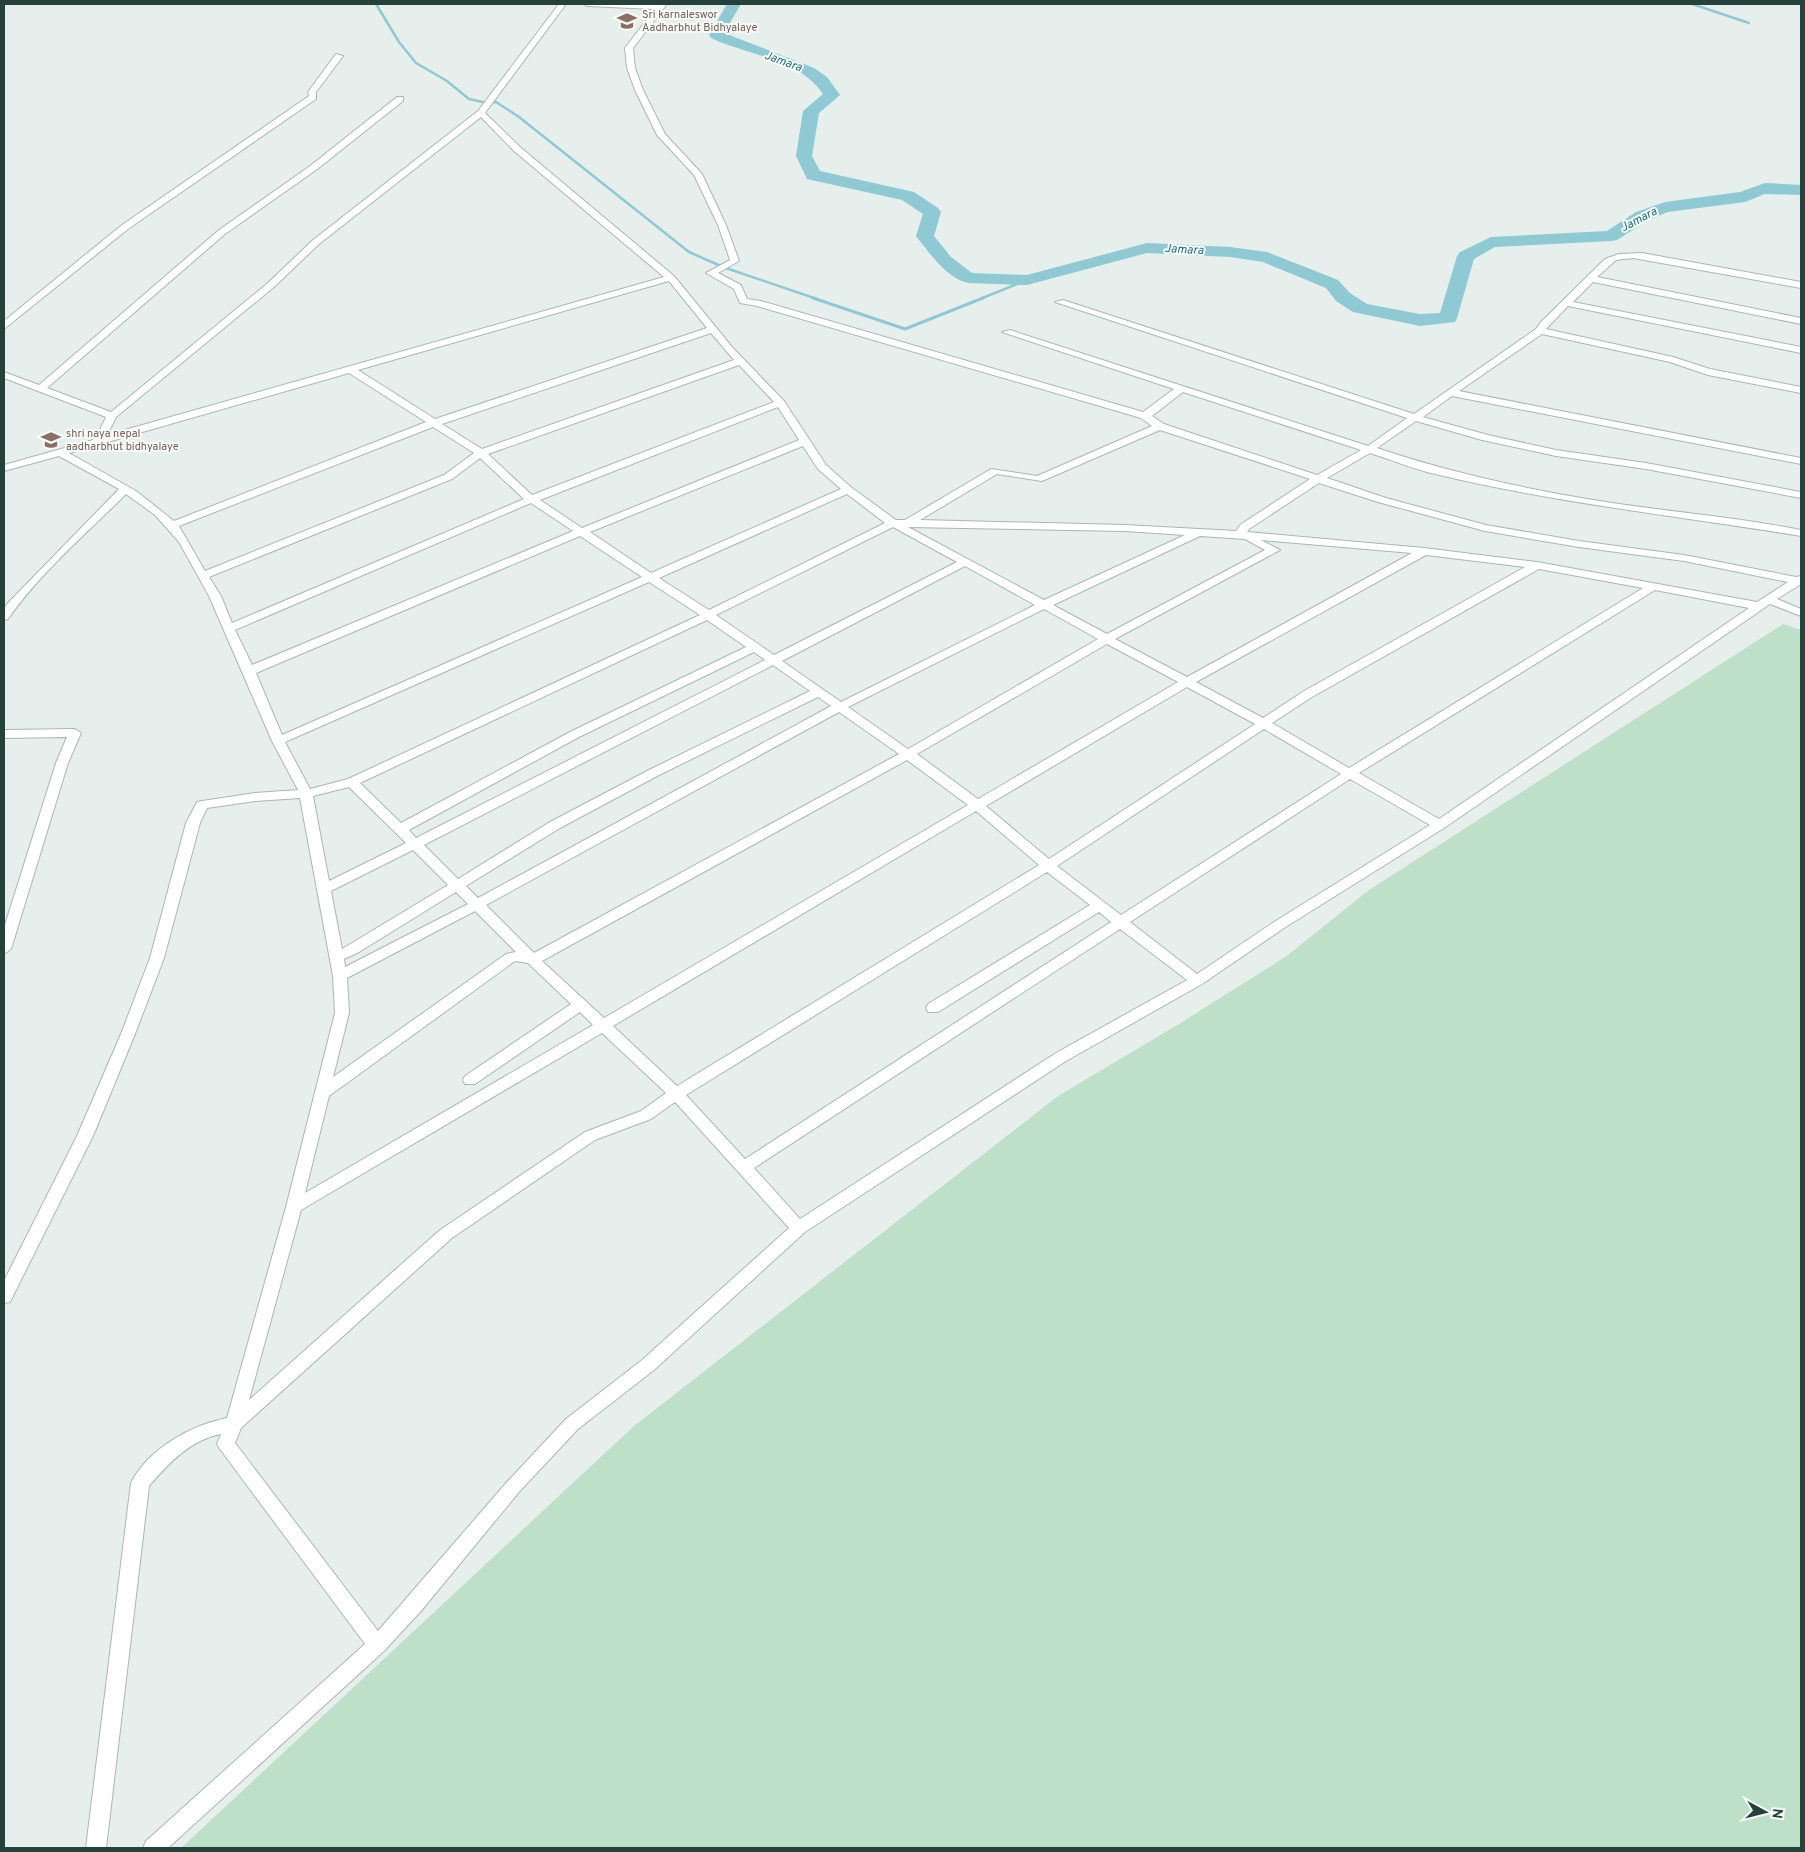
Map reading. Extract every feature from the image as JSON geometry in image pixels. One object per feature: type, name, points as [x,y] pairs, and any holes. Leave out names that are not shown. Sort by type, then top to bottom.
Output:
[{"type":"street","points":[[96,442],[104,433],[112,416],[271,285],[316,242],[481,113],[562,4]]},
{"type":"street","points":[[587,4],[662,6]]},
{"type":"street","points":[[662,6],[629,48],[632,68],[661,136],[698,174],[722,225],[735,261],[711,273],[738,287],[743,301],[758,303],[1145,416],[1160,426],[1382,500],[1486,528],[1579,544],[1684,558],[1800,580]]},
{"type":"street","points":[[4,326],[125,227],[312,97],[312,92],[339,56]]},
{"type":"street","points":[[40,389],[222,232],[313,168],[400,100]]},
{"type":"street","points":[[481,113],[517,149],[671,278],[713,329],[780,403],[822,467],[848,490],[965,562],[1264,724],[1439,825]]},
{"type":"street","points":[[1240,535],[1244,527],[1318,478],[1368,450],[1540,331],[1600,268],[1618,255],[1642,256],[1801,285]]},
{"type":"street","points":[[4,468],[671,278]]},
{"type":"street","points":[[1591,279],[1801,321]]},
{"type":"street","points":[[1060,302],[1416,418],[1486,438],[1556,453],[1656,468],[1801,495]]},
{"type":"street","points":[[1565,303],[1801,350]]},
{"type":"street","points":[[172,526],[434,423],[713,329]]},
{"type":"street","points":[[1540,331],[1673,360],[1708,372],[1801,390]]},
{"type":"street","points":[[1007,332],[1436,472],[1586,502],[1754,524],[1801,534]]},
{"type":"street","points":[[202,576],[448,477],[481,452],[741,361]]},
{"type":"street","points":[[351,370],[481,452],[522,493],[708,615],[908,754],[978,806],[1048,866],[1197,981]]},
{"type":"street","points":[[4,375],[112,416]]},
{"type":"street","points":[[1145,416],[1182,388]]},
{"type":"street","points":[[1452,393],[1801,460]]},
{"type":"street","points":[[228,629],[532,499],[780,403]]},
{"type":"street","points":[[4,1297],[86,1136],[128,1034],[157,958],[193,823],[202,805],[255,797],[306,794],[352,782],[900,523],[995,471],[1038,479],[1160,426]]},
{"type":"street","points":[[249,671],[581,532],[805,441]]},
{"type":"street","points":[[59,451],[125,489],[157,512],[172,526],[215,596],[278,741],[306,794],[340,976],[342,1013],[294,1207],[234,1424],[226,1444],[377,1645]]},
{"type":"street","points":[[4,617],[11,606],[58,556],[125,489]]},
{"type":"street","points":[[278,741],[848,490]]},
{"type":"street","points":[[900,523],[1125,528],[1240,535],[1424,551],[1537,565],[1764,603],[1801,613]]},
{"type":"street","points":[[340,976],[478,904],[839,707],[1045,604],[1197,533]]},
{"type":"street","points":[[321,1094],[511,957],[520,956],[533,960],[908,754],[1108,638],[1274,550],[1240,535]]},
{"type":"street","points":[[294,1207],[1186,682],[1424,551]]},
{"type":"street","points":[[325,888],[414,845],[965,562]]},
{"type":"street","points":[[96,1848],[140,1483],[160,1460],[192,1435],[216,1427],[234,1424],[446,1234],[590,1136],[646,1115],[676,1094],[1048,866],[1308,694],[1537,565]]},
{"type":"street","points":[[153,1848],[377,1645],[414,1605],[513,1487],[572,1424],[648,1365],[799,1228],[1061,1058],[1197,981],[1279,925],[1439,825],[1800,580]]},
{"type":"street","points":[[744,1167],[1351,773],[1654,586]]},
{"type":"street","points":[[399,830],[503,771],[632,705],[754,648]]},
{"type":"street","points":[[336,957],[354,949],[555,824],[655,772],[818,692]]},
{"type":"street","points":[[4,734],[75,733],[62,763],[4,949]]},
{"type":"street","points":[[352,782],[533,960],[676,1094],[799,1228]]},
{"type":"street","points":[[933,1008],[1100,905]]},
{"type":"street","points":[[470,1080],[582,1004]]},
{"type":"green space","points":[[1783,624],[1801,630],[1801,1848],[181,1848],[634,1426],[1058,1096],[1179,1024],[1288,955],[1369,890]]},
{"type":"waterway","points":[[376,4],[399,42],[416,63],[447,81],[469,99],[487,103],[496,102],[519,117],[689,252],[723,267],[817,299]]},
{"type":"waterway","name":"Jamara","points":[[734,4],[716,35],[742,46],[783,59],[809,71],[822,81],[832,95],[811,111],[804,156],[813,175],[908,196],[932,212],[925,236],[945,261],[968,278],[1027,280],[1147,248],[1230,252],[1267,257],[1332,284],[1343,297],[1360,308],[1392,316],[1420,320],[1448,318],[1466,256],[1491,242],[1611,236],[1642,216],[1665,207],[1745,197],[1758,190],[1765,189],[1801,190]]},
{"type":"waterway","points":[[1692,4],[1749,23]]},
{"type":"waterway","points":[[980,299],[1027,280]]},
{"type":"waterway","points":[[813,298],[905,329],[983,298]]},
{"type":"place","name":"Sri karnaleswor Aadharbhut Bidhyalaye","points":[[627,21]]},
{"type":"place","name":"shri naya nepal aadharbhut bidhyalaye","points":[[51,440]]}]
